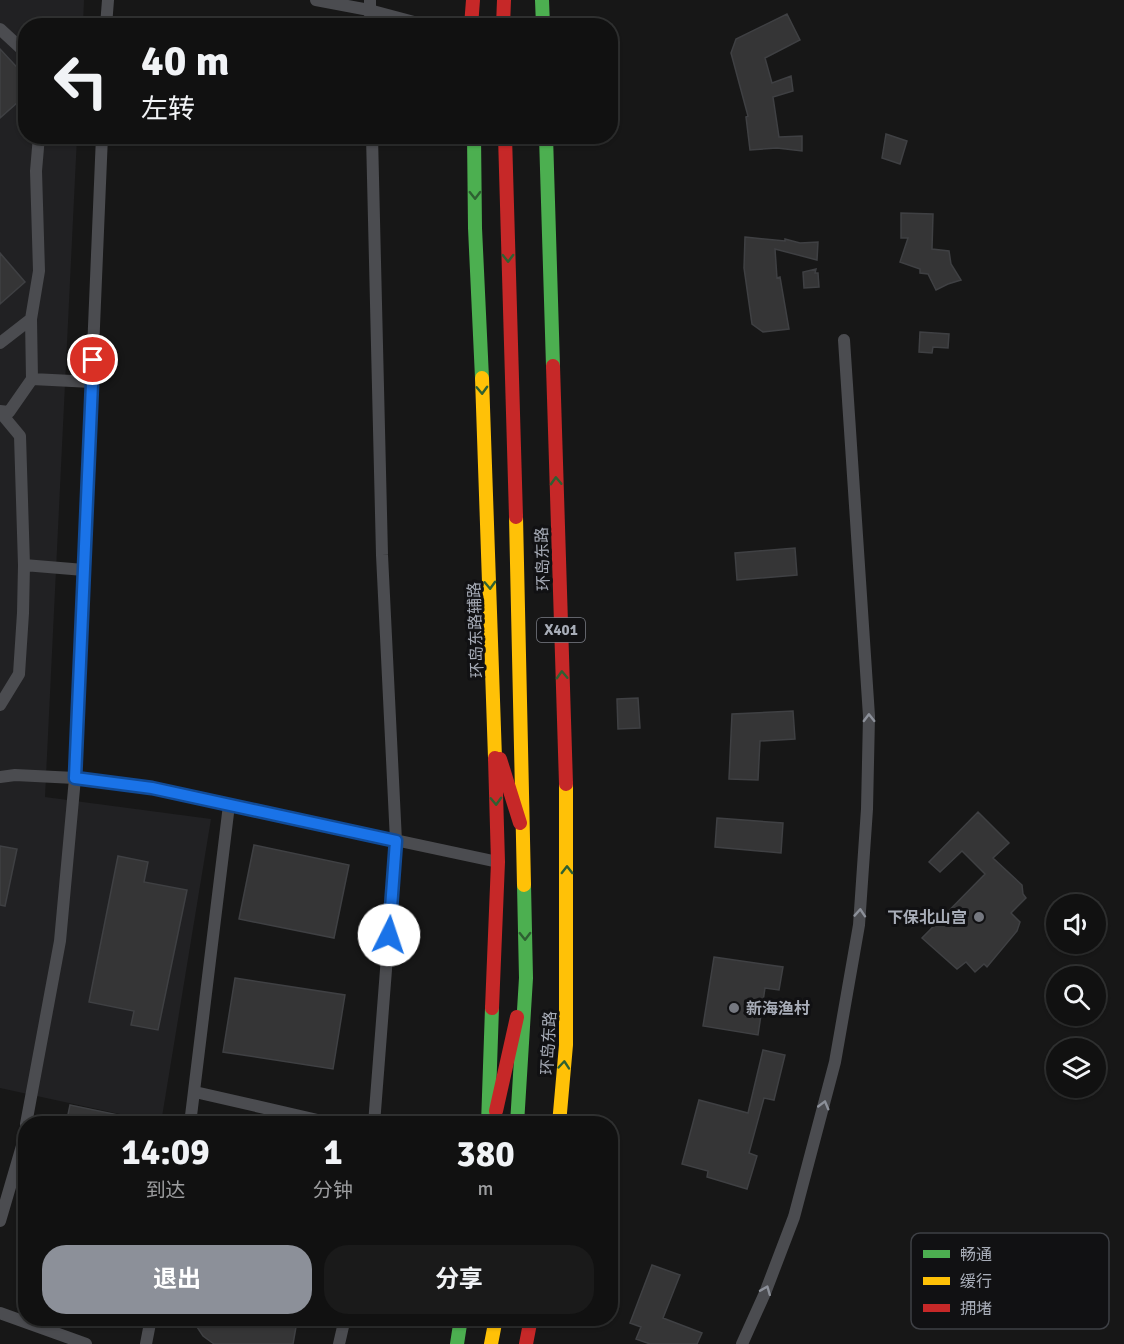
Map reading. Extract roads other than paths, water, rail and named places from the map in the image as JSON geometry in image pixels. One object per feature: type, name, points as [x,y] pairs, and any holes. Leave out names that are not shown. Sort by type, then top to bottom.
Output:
[{"type":"main road","points":[[472,18],[473,0]]},
{"type":"main road","points":[[503,18],[504,0]]},
{"type":"main road","points":[[542,0],[543,18]]},
{"type":"main road","name":"环岛东路辅路","points":[[474,144],[475,228],[488,515],[498,862],[488,1116]]},
{"type":"main road","name":"环岛东路","points":[[505,144],[526,978],[518,1116]]},
{"type":"main road","name":"环岛东路","points":[[546,144],[567,829],[566,1044],[560,1116]]},
{"type":"main road","points":[[494,738],[524,836]]},
{"type":"main road","points":[[495,1116],[526,978]]},
{"type":"main road","points":[[457,1344],[459,1326]]},
{"type":"main road","points":[[491,1344],[494,1326]]},
{"type":"main road","points":[[526,1344],[529,1326]]},
{"type":"street","points":[[107,18],[108,0]]},
{"type":"street","points":[[316,0],[369,5],[406,18]]},
{"type":"street","points":[[0,29],[18,46]]},
{"type":"street","points":[[0,412],[9,412],[32,380],[31,319],[39,271],[36,171],[38,144]]},
{"type":"street","points":[[28,1116],[60,941],[75,778],[102,144]]},
{"type":"street","points":[[372,144],[382,555],[396,841],[375,1116]]},
{"type":"street","points":[[0,343],[31,319]]},
{"type":"street","points":[[742,1344],[765,1293],[794,1217],[835,1062],[859,925],[867,809],[869,716],[844,340]]},
{"type":"street","points":[[32,380],[92,382]]},
{"type":"street","points":[[0,412],[20,436],[24,565],[19,675],[0,705]]},
{"type":"street","points":[[24,565],[84,570]]},
{"type":"street","points":[[0,777],[15,775],[75,778],[152,788],[498,862]]},
{"type":"street","points":[[191,1116],[229,804]]},
{"type":"street","points":[[195,1092],[300,1116]]},
{"type":"street","points":[[0,1221],[18,1155]]},
{"type":"street","points":[[0,1313],[18,1319]]},
{"type":"street","points":[[36,1326],[86,1344]]},
{"type":"street","points":[[146,1344],[149,1326]]},
{"type":"street","points":[[339,1344],[343,1326]]},
{"type":"place","name":"下保北山宫","points":[[979,917]]},
{"type":"place","name":"新海渔村","points":[[734,1008]]}]
